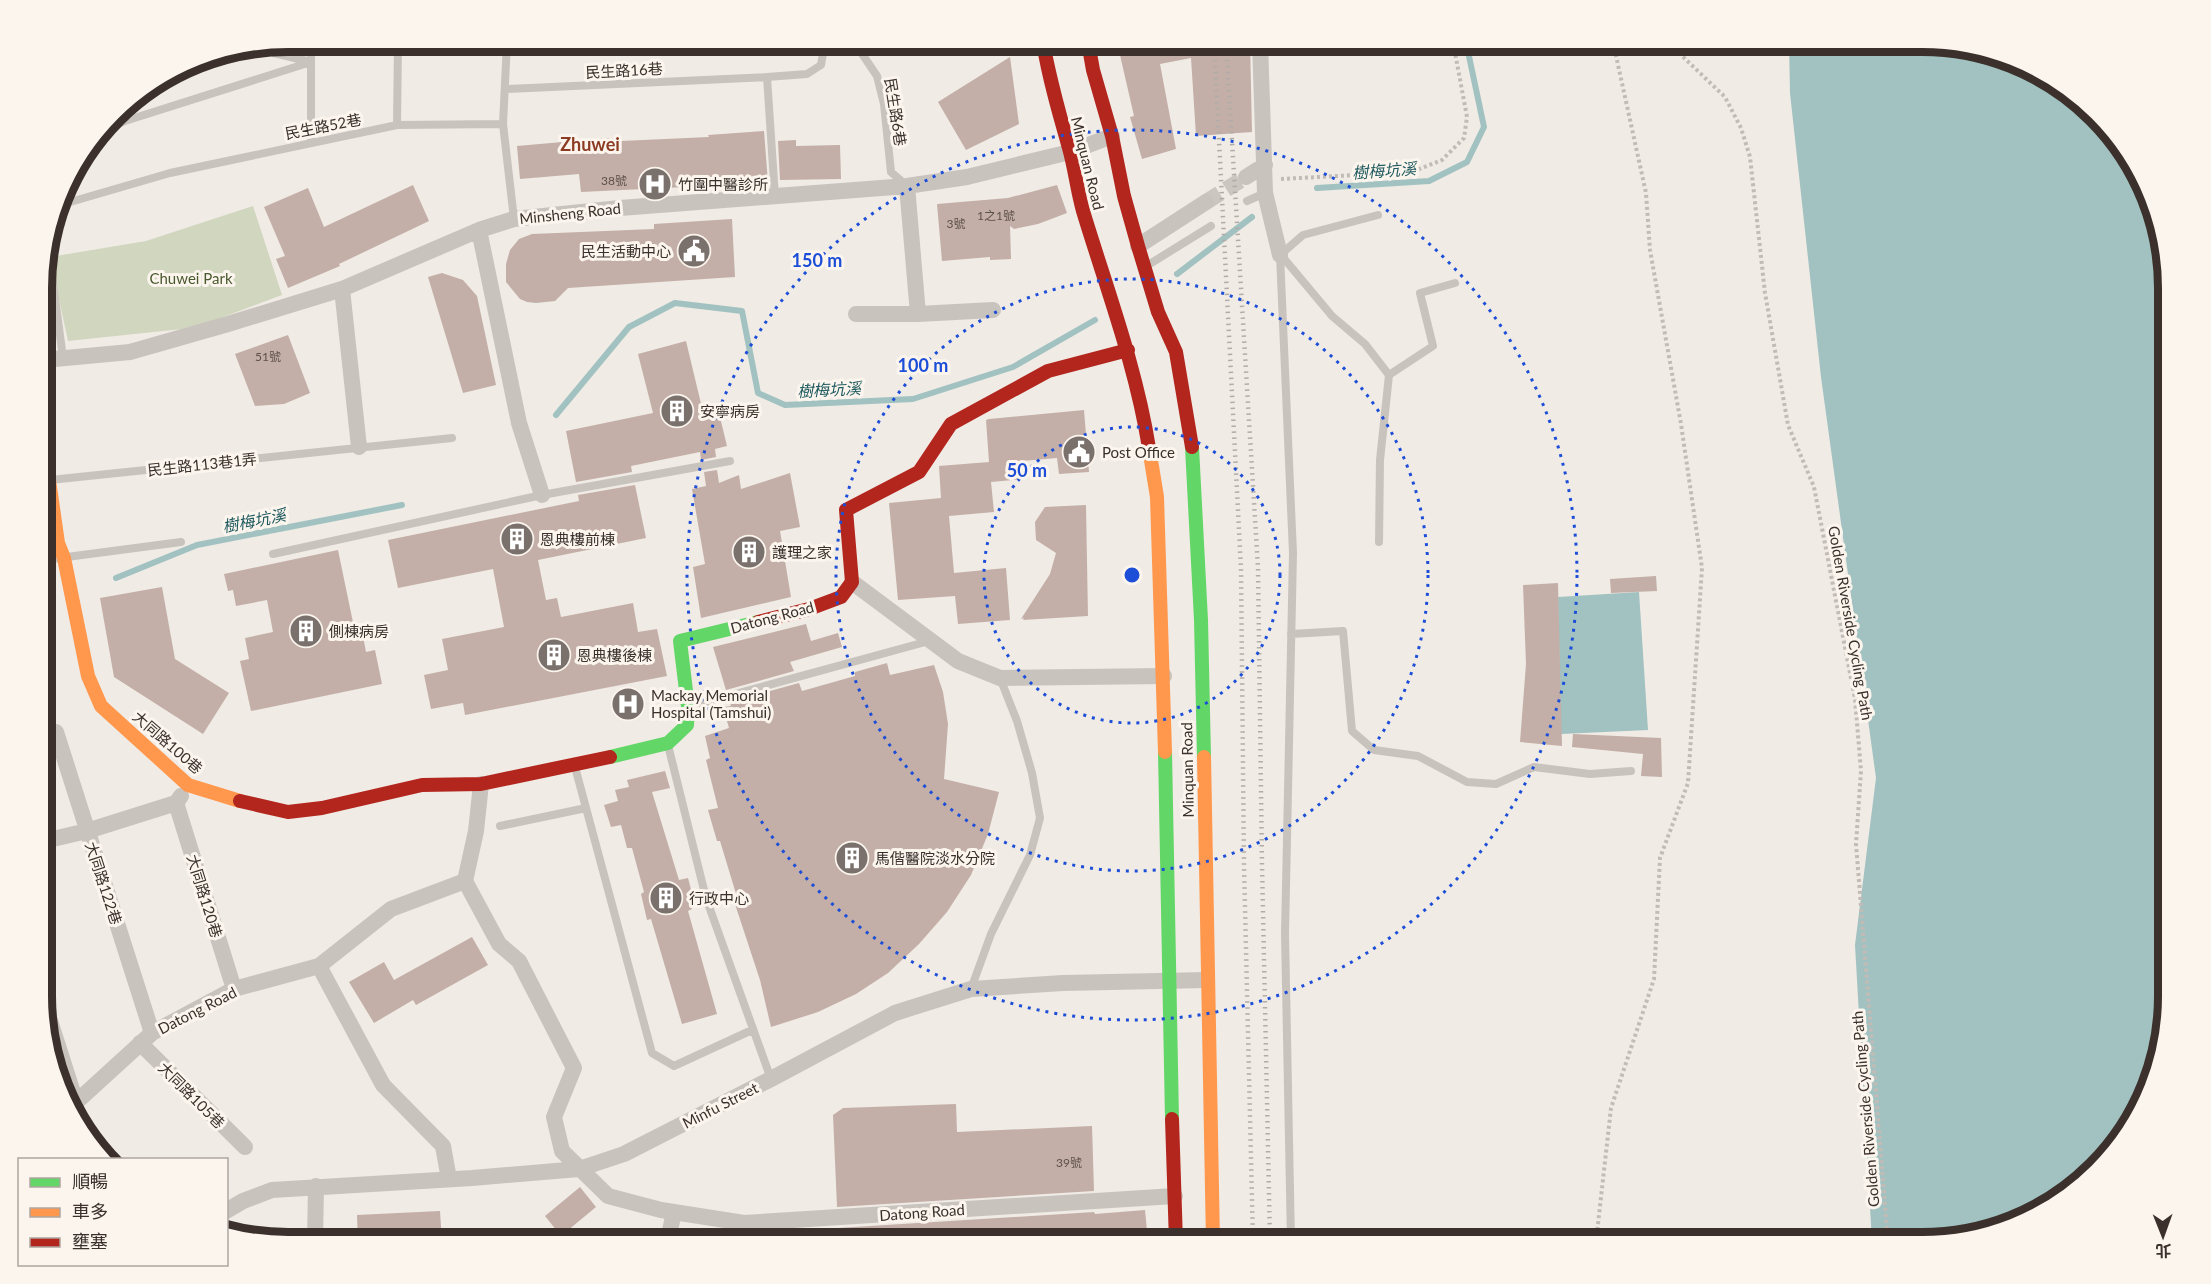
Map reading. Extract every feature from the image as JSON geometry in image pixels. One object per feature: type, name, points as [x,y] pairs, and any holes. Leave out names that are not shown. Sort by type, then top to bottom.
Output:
[{"type":"main road","name":"Minquan Road","points":[[1045,52],[1082,208],[1128,350],[1144,416],[1157,497],[1164,676],[1168,981],[1176,1232]]},
{"type":"main road","name":"Minquan Road","points":[[1090,52],[1138,246],[1155,304],[1176,352],[1192,437],[1202,620],[1213,1232]]},
{"type":"main road","points":[[852,582],[846,510],[919,472],[951,424],[1048,371],[1128,350]]},
{"type":"main road","name":"大同路100巷","points":[[52,512],[88,676],[101,706],[188,785],[253,805],[288,812],[322,808],[422,785],[481,784]]},
{"type":"main road","name":"Datong Road","points":[[668,743],[687,725],[688,707],[680,641],[809,609],[841,597],[852,582]]},
{"type":"main road","points":[[481,784],[575,766],[668,743]]},
{"type":"street","points":[[1260,52],[1265,179],[1280,255]]},
{"type":"street","name":"Minsheng Road","points":[[52,359],[130,352],[342,289],[479,230],[514,219],[620,208],[907,186],[966,177],[1070,152],[1112,136]]},
{"type":"street","points":[[1246,177],[1265,179]]},
{"type":"street","points":[[907,186],[918,314]]},
{"type":"street","points":[[1138,246],[1206,202]]},
{"type":"street","points":[[479,230],[519,423],[542,495]]},
{"type":"street","points":[[342,289],[359,447]]},
{"type":"street","points":[[856,314],[918,314],[993,310]]},
{"type":"street","points":[[852,582],[958,661],[1000,678],[1164,676]]},
{"type":"street","name":"大同路122巷","points":[[56,732],[87,831],[146,1038]]},
{"type":"street","points":[[465,881],[476,831],[481,784]]},
{"type":"street","points":[[52,839],[87,831],[176,803],[188,785]]},
{"type":"street","name":"大同路120巷","points":[[176,803],[234,989]]},
{"type":"street","name":"Datong Road","points":[[78,1101],[146,1038],[234,989],[319,966],[391,909],[465,881],[499,944],[519,961],[574,1068],[555,1117],[562,1151],[608,1196],[674,1212],[744,1223],[1175,1196]]},
{"type":"street","points":[[319,966],[383,1085],[443,1146],[448,1179]]},
{"type":"street","name":"Minfu Street","points":[[228,1210],[243,1201],[272,1190],[579,1169],[624,1154],[895,1013],[971,989],[1062,983],[1207,980]]},
{"type":"street","name":"大同路105巷","points":[[146,1038],[245,1147]]},
{"type":"street","points":[[315,1232],[316,1186]]},
{"type":"street","points":[[670,1232],[674,1212]]},
{"type":"lane","points":[[311,52],[311,142]]},
{"type":"lane","points":[[397,125],[398,52]]},
{"type":"lane","points":[[507,52],[503,124],[514,219]]},
{"type":"lane","points":[[775,197],[767,77],[807,74],[821,65],[823,52]]},
{"type":"lane","name":"民生路6巷","points":[[861,52],[878,76],[884,104],[891,172],[907,186]]},
{"type":"lane","points":[[274,53],[311,62]]},
{"type":"lane","points":[[122,122],[311,62]]},
{"type":"lane","name":"民生路16巷","points":[[506,89],[767,77]]},
{"type":"lane","name":"民生路52巷","points":[[68,203],[170,173],[397,125],[503,124]]},
{"type":"lane","points":[[1247,201],[1265,179]]},
{"type":"lane","points":[[1280,255],[1303,235],[1378,215]]},
{"type":"lane","points":[[1146,273],[1211,226]]},
{"type":"lane","points":[[1280,255],[1332,316],[1365,344],[1389,375],[1380,460],[1379,542]]},
{"type":"lane","points":[[1280,255],[1293,554],[1285,934],[1291,1232]]},
{"type":"lane","points":[[52,283],[63,357]]},
{"type":"lane","points":[[1389,375],[1433,346],[1420,293],[1455,283]]},
{"type":"lane","name":"民生路113巷1弄","points":[[52,479],[452,438]]},
{"type":"lane","points":[[273,554],[542,495],[730,460]]},
{"type":"lane","points":[[52,559],[181,542]]},
{"type":"lane","points":[[1291,634],[1343,631],[1352,731],[1374,750],[1418,756],[1467,782],[1496,784],[1533,767],[1590,774],[1631,771]]},
{"type":"lane","points":[[688,707],[929,641]]},
{"type":"lane","points":[[971,989],[991,933],[1030,855],[1040,818],[1032,773],[1017,721],[1000,678]]},
{"type":"lane","points":[[668,743],[706,898],[771,1079]]},
{"type":"lane","points":[[575,766],[652,1053],[674,1066],[752,1030]]},
{"type":"lane","points":[[500,826],[586,808]]},
{"type":"path","points":[[1265,179],[1412,172],[1442,160],[1464,138],[1467,117],[1456,52]]},
{"type":"path","points":[[1597,1232],[1611,1108],[1654,979],[1660,858],[1688,783],[1702,568],[1681,424],[1650,250],[1646,193],[1615,52]]},
{"type":"path","name":"Golden Riverside Cycling Path","points":[[1678,52],[1725,97],[1741,128],[1750,157],[1765,293],[1788,425],[1814,487],[1855,699],[1861,771],[1856,844],[1887,1232]]},
{"type":"green space","name":"Chuwei Park","points":[[253,206],[282,295],[218,319],[182,329],[68,341],[53,272],[55,256],[146,241]]},
{"type":"water","points":[[1789,52],[1938,53],[1969,57],[2013,70],[2041,84],[2066,101],[2110,145],[2127,170],[2141,198],[2154,242],[2158,273],[2158,1011],[2154,1042],[2141,1086],[2127,1114],[2110,1139],[2078,1173],[2054,1192],[2013,1214],[1969,1227],[1923,1232],[1871,1232],[1855,945],[1876,778],[1821,377],[1790,93]]},
{"type":"water","points":[[1639,592],[1648,730],[1561,734],[1558,597]]},
{"type":"building","points":[[1119,52],[1250,52],[1252,132],[1196,136],[1191,58],[1160,64],[1176,149],[1142,159],[1130,117],[1134,116]]},
{"type":"building","points":[[1010,57],[1019,124],[966,150],[938,102]]},
{"type":"building","points":[[764,131],[768,183],[581,192],[579,174],[520,179],[517,146],[608,138],[621,138],[621,141],[709,137],[708,135]]},
{"type":"building","points":[[796,140],[796,146],[840,145],[841,179],[780,180],[778,141]]},
{"type":"building","points":[[413,185],[429,221],[339,264],[340,266],[288,288],[276,259],[285,256],[264,207],[308,188],[324,227]]},
{"type":"building","points":[[1057,185],[1067,213],[1038,224],[1014,229],[1010,226],[1011,259],[990,260],[990,257],[942,261],[937,204],[1008,198]]},
{"type":"building","points":[[732,219],[735,277],[568,288],[555,301],[536,303],[520,299],[506,282],[506,264],[510,250],[519,239],[532,234],[654,229],[654,224]]},
{"type":"building","points":[[442,273],[463,280],[477,296],[496,385],[463,393],[428,277]]},
{"type":"building","points":[[288,335],[310,393],[284,404],[255,406],[235,354]]},
{"type":"building","name":"安寧病房","points":[[686,341],[703,412],[718,409],[727,446],[715,449],[716,457],[701,460],[700,452],[631,466],[632,472],[576,482],[566,431],[653,413],[638,354]]},
{"type":"building","points":[[1084,410],[1089,472],[1059,474],[1057,458],[1022,461],[1024,479],[991,482],[994,512],[949,516],[954,573],[1006,568],[1010,620],[958,624],[955,596],[898,600],[889,503],[941,498],[939,466],[989,462],[986,420]]},
{"type":"building","name":"護理之家","points":[[717,470],[719,483],[739,475],[741,489],[790,473],[800,527],[780,531],[791,597],[701,618],[693,567],[705,564],[692,489],[706,486],[704,472]]},
{"type":"building","points":[[635,485],[646,538],[538,560],[546,600],[557,598],[561,617],[633,603],[638,632],[657,629],[667,676],[465,715],[463,703],[431,709],[424,675],[448,670],[442,639],[504,627],[493,569],[398,588],[388,540],[579,501],[578,495]]},
{"type":"building","points":[[1086,505],[1088,616],[1021,619],[1050,574],[1056,553],[1036,540],[1035,522],[1045,507]]},
{"type":"building","name":"側棟病房","points":[[338,550],[355,632],[362,631],[366,652],[375,650],[382,684],[251,711],[240,661],[249,659],[245,638],[273,632],[267,600],[236,606],[233,590],[228,591],[224,574]]},
{"type":"building","points":[[1656,576],[1657,591],[1611,593],[1610,579]]},
{"type":"building","points":[[1558,583],[1562,746],[1520,742],[1526,664],[1523,585]]},
{"type":"building","points":[[162,587],[175,659],[229,693],[203,734],[114,677],[100,598]]},
{"type":"building","points":[[806,624],[811,641],[838,633],[842,647],[790,662],[794,671],[726,690],[713,647]]},
{"type":"building","name":"馬偕醫院淡水分院","points":[[887,663],[890,675],[934,665],[943,692],[948,724],[944,779],[999,792],[988,834],[971,875],[947,912],[919,944],[888,973],[856,994],[818,1012],[771,1027],[760,980],[733,898],[737,897],[708,810],[718,808],[706,760],[710,758],[705,736],[729,728],[723,707],[731,706],[730,702],[799,683],[802,691],[855,676],[855,672]]},
{"type":"building","points":[[1573,734],[1661,738],[1662,777],[1641,776],[1643,754],[1572,747]]},
{"type":"building","name":"行政中心","points":[[665,771],[670,788],[652,792],[679,880],[688,878],[693,897],[689,898],[692,909],[688,911],[717,1014],[682,1024],[651,919],[647,920],[641,894],[644,892],[632,848],[627,848],[621,825],[611,827],[604,805],[618,801],[615,790],[629,787],[627,780]]},
{"type":"building","points":[[472,937],[488,965],[416,1005],[413,1000],[374,1023],[349,982],[384,962],[394,980]]},
{"type":"building","points":[[956,1104],[957,1132],[1092,1126],[1094,1191],[837,1207],[833,1115],[843,1108]]},
{"type":"building","points":[[580,1187],[596,1207],[566,1232],[558,1232],[545,1216]]},
{"type":"building","points":[[1145,1210],[1147,1232],[838,1232],[838,1228],[1094,1212],[1095,1214]]},
{"type":"building","points":[[440,1211],[441,1232],[358,1232],[357,1215]]},
{"type":"waterway","name":"樹梅坑溪","points":[[1317,188],[1429,181],[1467,162],[1484,127],[1468,52]]},
{"type":"waterway","name":"樹梅坑溪","points":[[1177,274],[1252,217]]},
{"type":"waterway","name":"樹梅坑溪","points":[[556,415],[629,327],[675,303],[742,311],[758,393],[785,405],[913,399],[1013,367],[1095,320]]},
{"type":"waterway","name":"樹梅坑溪","points":[[116,578],[197,545],[402,505]]},
{"type":"tunnel","points":[[1206,202],[1246,177]]},
{"type":"railway","points":[[1215,52],[1241,569],[1244,865],[1253,1232]]},
{"type":"railway","points":[[1227,52],[1258,568],[1270,1232]]},
{"type":"traffic: fast","points":[[1192,447],[1201,620],[1204,757]]},
{"type":"traffic: fast","points":[[610,757],[668,743],[687,725],[688,707],[680,641],[758,622]]},
{"type":"traffic: fast","points":[[1165,752],[1172,1119]]},
{"type":"traffic: slow","points":[[1149,448],[1157,497],[1165,752]]},
{"type":"traffic: slow","points":[[52,501],[58,543],[64,558],[88,676],[101,706],[188,785],[240,801]]},
{"type":"traffic: slow","points":[[1204,757],[1213,1232]]},
{"type":"traffic: jam","points":[[1045,52],[1081,203],[1137,387],[1149,448]]},
{"type":"traffic: jam","points":[[1090,52],[1138,246],[1158,312],[1176,352],[1192,447]]},
{"type":"traffic: jam","points":[[758,622],[809,609],[841,597],[852,582],[846,510],[919,472],[951,424],[1048,371],[1128,350]]},
{"type":"traffic: jam","points":[[240,801],[288,812],[322,808],[422,785],[481,784],[610,757]]},
{"type":"traffic: jam","points":[[1172,1119],[1176,1232]]},
{"type":"place","name":"竹圍中醫診所","points":[[655,184]]},
{"type":"place","name":"民生活動中心","points":[[694,251]]},
{"type":"place","name":"安寧病房","points":[[677,411]]},
{"type":"place","name":"Post Office","points":[[1079,452]]},
{"type":"place","name":"恩典樓前棟","points":[[517,539]]},
{"type":"place","name":"護理之家","points":[[749,552]]},
{"type":"place","name":"側棟病房","points":[[306,631]]},
{"type":"place","name":"恩典樓後棟","points":[[554,655]]},
{"type":"place","name":"Mackay Memorial Hospital (Tamshui)","points":[[628,704]]},
{"type":"place","name":"馬偕醫院淡水分院","points":[[852,858]]},
{"type":"place","name":"行政中心","points":[[666,898]]},
{"type":"district","name":"Zhuwei","points":[[590,144]]}]
